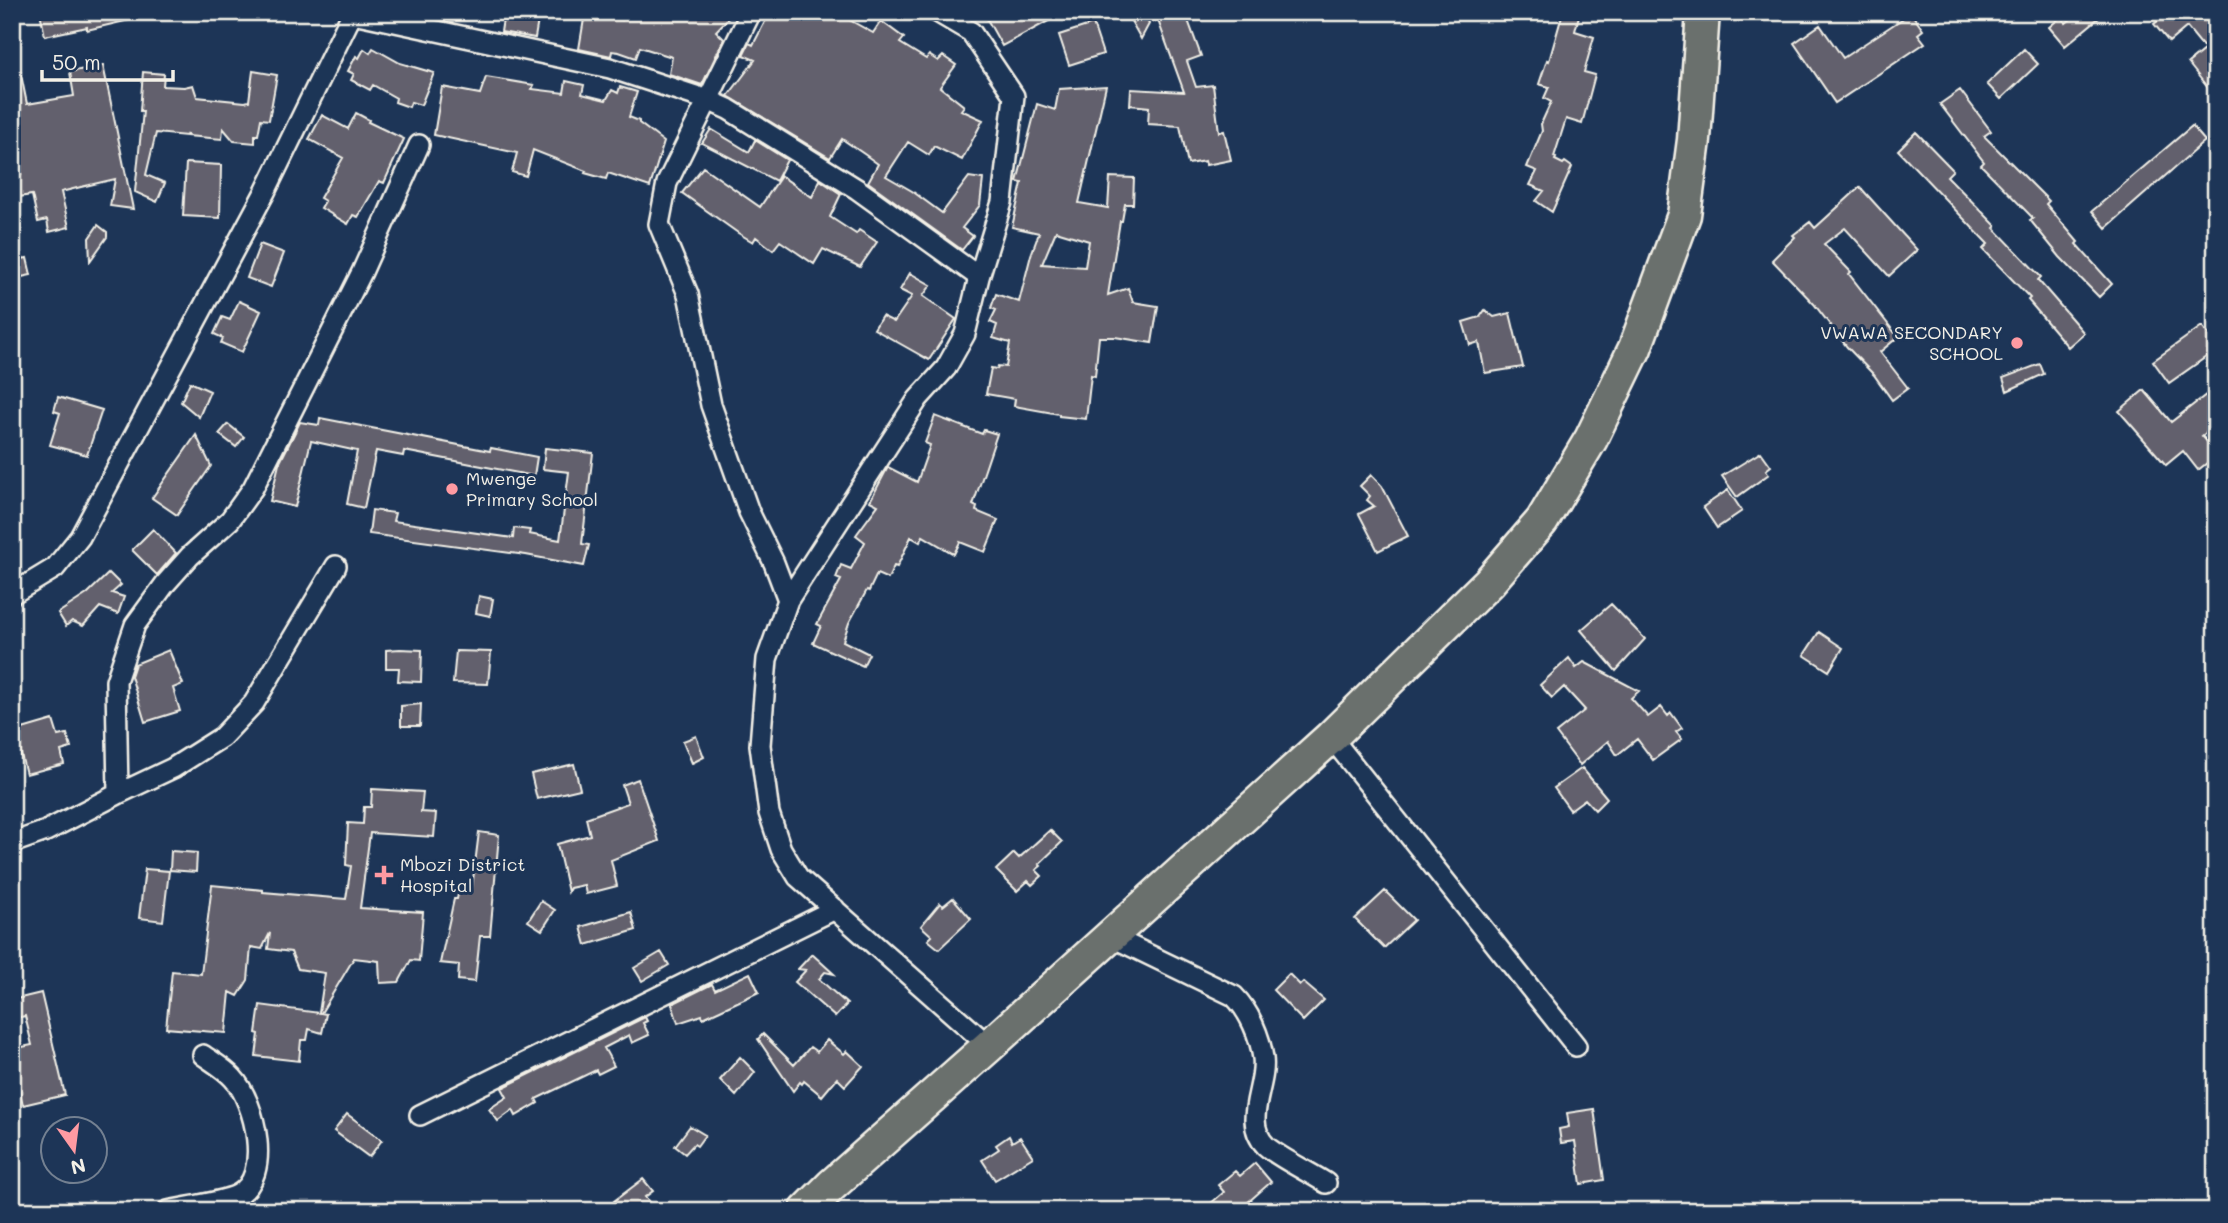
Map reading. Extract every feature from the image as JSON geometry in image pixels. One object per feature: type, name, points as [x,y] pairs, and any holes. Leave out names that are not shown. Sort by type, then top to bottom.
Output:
[{"type":"highway","points":[[806,1211],[1331,737],[1489,582],[1542,521],[1591,439],[1635,348],[1684,215],[1694,141],[1703,12]]},
{"type":"street","points":[[751,12],[667,183],[659,224],[688,294],[711,405],[749,512],[789,600]]},
{"type":"street","points":[[937,12],[971,32],[1014,96],[1002,202],[965,334],[946,368],[918,399],[789,600],[767,659],[760,745],[769,813],[781,849],[798,877],[989,1046]]},
{"type":"street","points":[[12,594],[55,568],[80,537],[265,192],[353,13],[610,68],[708,100],[728,109],[857,189],[979,277]]},
{"type":"street","points":[[118,794],[117,681],[135,625],[165,584],[190,556],[230,520],[253,488],[356,284],[419,145]]},
{"type":"street","points":[[12,843],[46,831],[173,768],[222,737],[254,703],[336,566]]},
{"type":"street","points":[[1331,737],[1576,1046]]},
{"type":"street","points":[[420,1115],[835,909]]},
{"type":"street","points":[[1110,936],[1234,996],[1245,1008],[1263,1060],[1255,1111],[1256,1128],[1266,1145],[1326,1183]]},
{"type":"street","points":[[168,1211],[238,1194],[253,1180],[259,1140],[245,1095],[233,1078],[203,1055]]},
{"type":"building","points":[[40,12],[137,12],[138,18],[45,36]]},
{"type":"building","points":[[504,12],[537,12],[539,14],[535,38],[501,32]]},
{"type":"building","points":[[625,12],[734,12],[716,31],[724,39],[702,85],[669,74],[672,57],[640,47],[636,58],[619,52],[612,51],[611,56],[579,49],[585,13],[622,20]]},
{"type":"building","points":[[770,12],[850,12],[846,18],[873,33],[881,21],[904,38],[900,43],[926,59],[929,55],[938,61],[943,56],[956,65],[940,87],[964,106],[961,110],[983,120],[962,160],[934,146],[929,155],[908,142],[886,176],[942,213],[969,177],[983,179],[980,205],[962,228],[973,236],[962,250],[868,182],[878,164],[842,139],[830,158],[728,96],[755,60],[743,55],[749,43],[753,45]]},
{"type":"building","points":[[983,12],[1065,12],[1002,46]]},
{"type":"building","points":[[1126,12],[1143,12],[1149,24],[1141,39]]},
{"type":"building","points":[[1155,12],[1185,12],[1201,56],[1187,61],[1196,87],[1213,85],[1219,132],[1224,131],[1231,160],[1206,165],[1205,161],[1188,164],[1180,126],[1148,124],[1149,107],[1130,105],[1131,89],[1184,92]]},
{"type":"building","points":[[1563,12],[1580,12],[1575,31],[1594,37],[1584,72],[1595,75],[1582,124],[1566,119],[1554,157],[1555,160],[1572,167],[1552,212],[1536,201],[1544,191],[1530,185],[1537,171],[1527,167],[1551,102],[1544,98],[1549,87],[1539,84],[1547,60],[1549,61]]},
{"type":"building","points":[[2079,12],[2106,12],[2065,46],[2049,27],[2061,17],[2066,23]]},
{"type":"building","points":[[2169,12],[2205,12],[2216,26],[2216,98],[2188,63],[2205,49],[2187,27],[2169,42],[2154,24]]},
{"type":"building","points":[[1911,13],[1923,30],[1918,34],[1925,43],[1835,103],[1794,43],[1820,25],[1843,58]]},
{"type":"building","points":[[1093,24],[1103,54],[1069,65],[1059,35]]},
{"type":"building","points":[[373,48],[400,63],[434,73],[421,105],[411,102],[409,107],[395,102],[396,98],[373,85],[370,90],[351,80],[354,74],[348,71],[356,56],[359,58],[364,49],[370,53]]},
{"type":"building","points":[[2024,49],[2038,64],[2001,99],[1987,84]]},
{"type":"building","points":[[19,65],[27,104],[74,96],[70,72],[103,65],[133,209],[110,206],[115,179],[61,192],[69,227],[49,232],[47,220],[38,222],[32,195],[12,198],[12,175],[21,174],[16,144],[12,145],[12,66]]},
{"type":"building","points":[[253,71],[277,75],[269,120],[261,119],[255,143],[234,141],[223,128],[222,139],[187,136],[187,133],[186,136],[156,133],[146,175],[165,183],[157,202],[135,192],[143,111],[140,111],[143,72],[164,74],[163,86],[193,85],[197,97],[245,102],[249,101]]},
{"type":"building","points":[[486,77],[534,85],[532,89],[564,93],[566,81],[584,85],[582,94],[606,100],[612,90],[618,93],[620,87],[637,92],[629,117],[639,121],[664,142],[650,187],[608,173],[606,179],[585,173],[586,171],[533,150],[526,176],[512,172],[517,153],[434,135],[442,87],[480,94]]},
{"type":"building","points":[[1106,86],[1079,203],[1108,208],[1110,177],[1134,178],[1133,204],[1125,204],[1120,221],[1108,295],[1128,288],[1133,302],[1158,306],[1152,343],[1099,337],[1095,376],[1091,375],[1086,419],[1014,406],[1015,399],[986,394],[991,368],[1006,367],[1010,343],[993,338],[997,325],[990,322],[996,310],[991,308],[996,294],[1019,302],[1039,233],[1012,227],[1022,183],[1017,182],[1037,104],[1055,110],[1059,89]],"holes":[[[1056,231],[1089,241],[1085,267],[1042,264]]]},
{"type":"building","points":[[1960,90],[1991,131],[1984,136],[2049,201],[2046,204],[2078,242],[2076,244],[2112,284],[2099,297],[2060,257],[2030,220],[2033,218],[1981,165],[1984,162],[1940,104]]},
{"type":"building","points":[[356,113],[369,120],[368,122],[404,139],[384,183],[379,181],[358,217],[353,215],[348,224],[321,208],[325,201],[320,198],[343,158],[309,139],[322,115],[348,129]]},
{"type":"building","points":[[2192,126],[2205,141],[2106,228],[2092,211]]},
{"type":"building","points":[[711,129],[749,152],[755,140],[787,160],[776,181],[702,143]]},
{"type":"building","points":[[1916,132],[1953,170],[1947,176],[2041,277],[2038,280],[2084,333],[2068,347],[2028,300],[2030,298],[1983,249],[1988,244],[1898,150]]},
{"type":"building","points":[[186,163],[221,165],[220,218],[183,216]]},
{"type":"building","points":[[703,167],[760,207],[781,176],[812,197],[820,180],[841,194],[830,217],[856,234],[859,230],[877,242],[860,267],[823,249],[814,264],[780,241],[773,250],[756,237],[753,242],[682,193]]},
{"type":"building","points":[[1860,187],[1917,250],[1889,276],[1845,228],[1824,244],[1851,272],[1849,274],[1898,337],[1880,352],[1908,388],[1892,400],[1814,304],[1772,260],[1795,237],[1793,235],[1810,222],[1815,228]]},
{"type":"building","points":[[98,225],[107,232],[107,237],[90,261],[89,238]]},
{"type":"building","points":[[260,244],[284,253],[271,287],[247,278]]},
{"type":"building","points":[[27,258],[31,275],[12,279],[12,261]]},
{"type":"building","points":[[910,273],[931,285],[923,296],[956,319],[929,360],[874,329],[882,316],[894,322],[912,296],[900,290]]},
{"type":"building","points":[[239,301],[261,311],[242,352],[221,343],[223,338],[214,334],[222,317],[230,320]]},
{"type":"building","points":[[1485,310],[1494,317],[1510,313],[1523,367],[1485,373],[1479,342],[1470,345],[1463,322],[1480,317]]},
{"type":"building","points":[[2202,326],[2216,344],[2216,350],[2169,383],[2153,361]]},
{"type":"building","points":[[2040,364],[2044,374],[2007,391],[2003,378]]},
{"type":"building","points":[[190,382],[210,391],[199,417],[181,402]]},
{"type":"building","points":[[2216,387],[2216,425],[2202,436],[2216,452],[2216,456],[2198,470],[2183,451],[2166,465],[2119,411],[2144,390],[2171,422]]},
{"type":"building","points":[[58,397],[102,410],[87,455],[50,445],[60,413],[54,411]]},
{"type":"building","points":[[935,416],[982,434],[984,430],[997,434],[973,505],[977,507],[976,511],[998,520],[985,552],[960,542],[954,554],[923,536],[920,542],[911,537],[897,567],[894,566],[888,579],[877,574],[849,623],[843,641],[869,654],[863,666],[813,643],[821,626],[817,624],[841,580],[836,578],[841,565],[851,569],[865,542],[856,535],[878,505],[870,501],[888,467],[917,482],[930,445],[925,443]]},
{"type":"building","points":[[320,418],[490,451],[491,448],[537,457],[534,476],[404,451],[403,456],[376,451],[364,508],[347,504],[357,451],[311,441],[295,507],[270,501],[279,464],[300,422],[319,425]]},
{"type":"building","points":[[228,424],[244,437],[236,447],[219,434]]},
{"type":"building","points":[[196,435],[211,466],[177,515],[152,498]]},
{"type":"building","points":[[545,448],[593,453],[582,544],[589,545],[584,566],[526,555],[369,534],[372,510],[395,513],[393,521],[513,538],[514,528],[530,530],[529,534],[560,540],[569,472],[543,469]]},
{"type":"building","points":[[1761,452],[1771,466],[1766,470],[1769,474],[1737,497],[1722,476]]},
{"type":"building","points":[[1371,475],[1382,486],[1408,536],[1378,551],[1359,514],[1374,506],[1367,500],[1370,496],[1360,486]]},
{"type":"building","points":[[1728,490],[1742,511],[1717,528],[1703,507]]},
{"type":"building","points":[[153,529],[176,553],[157,575],[132,550]]},
{"type":"building","points":[[109,573],[121,585],[112,593],[124,597],[118,614],[100,607],[83,626],[72,621],[66,626],[58,613],[87,594]]},
{"type":"building","points":[[479,596],[493,599],[490,616],[476,613]]},
{"type":"building","points":[[1611,604],[1645,639],[1616,671],[1581,630]]},
{"type":"building","points":[[1819,632],[1843,648],[1829,671],[1804,655]]},
{"type":"building","points":[[169,650],[183,684],[173,688],[180,711],[145,722],[131,676],[135,664]]},
{"type":"building","points":[[386,650],[422,650],[421,682],[398,681],[399,668],[386,668]]},
{"type":"building","points":[[456,651],[491,652],[488,684],[453,683]]},
{"type":"building","points":[[1569,658],[1576,668],[1584,662],[1639,691],[1631,698],[1648,717],[1661,707],[1668,716],[1671,713],[1682,728],[1676,732],[1682,739],[1653,760],[1637,739],[1617,755],[1608,741],[1580,765],[1556,733],[1585,710],[1564,687],[1552,698],[1540,685]]},
{"type":"building","points":[[421,704],[420,726],[401,726],[401,706]]},
{"type":"building","points":[[53,720],[58,736],[67,734],[71,748],[61,751],[64,764],[26,774],[19,747],[12,748],[12,732]]},
{"type":"building","points":[[696,736],[704,757],[692,763],[683,741]]},
{"type":"building","points":[[574,764],[580,789],[537,799],[531,774]]},
{"type":"building","points":[[1582,768],[1607,798],[1595,810],[1585,799],[1570,810],[1554,788]]},
{"type":"building","points":[[638,779],[659,841],[611,860],[617,886],[586,894],[584,885],[570,888],[568,892],[557,844],[590,835],[586,818],[628,803],[622,785]]},
{"type":"building","points":[[372,789],[423,792],[421,812],[436,813],[434,837],[370,833],[360,908],[423,912],[419,961],[411,960],[399,982],[380,983],[379,961],[354,958],[321,1013],[326,1014],[322,1033],[309,1029],[307,1040],[301,1040],[299,1061],[256,1056],[260,1005],[319,1013],[325,973],[298,969],[291,952],[268,949],[270,933],[262,949],[251,947],[248,980],[238,996],[230,992],[226,1033],[166,1028],[172,971],[201,974],[212,885],[346,899],[351,866],[346,865],[348,823],[363,824],[364,807],[371,807]]},
{"type":"building","points":[[1050,830],[1062,842],[1039,864],[1041,866],[1036,870],[1042,876],[1032,885],[1028,881],[1017,891],[996,870],[1014,853],[1019,858]]},
{"type":"building","points":[[479,832],[499,835],[490,936],[480,936],[475,982],[458,980],[459,965],[440,963],[454,899],[457,899],[460,885],[472,888]]},
{"type":"building","points":[[171,851],[197,853],[196,872],[170,870]]},
{"type":"building","points":[[145,869],[169,871],[163,921],[139,918]]},
{"type":"building","points":[[1385,891],[1414,920],[1384,948],[1355,919]]},
{"type":"building","points":[[953,898],[971,919],[939,949],[928,940],[932,936],[921,926],[940,903],[943,906]]},
{"type":"building","points":[[541,901],[555,910],[542,930],[528,921]]},
{"type":"building","points":[[631,912],[636,930],[586,945],[581,927]]},
{"type":"building","points":[[661,952],[669,965],[642,981],[634,968]]},
{"type":"building","points":[[812,954],[834,974],[825,972],[819,979],[847,1004],[835,1017],[795,982],[806,970],[798,969]]},
{"type":"building","points":[[750,973],[759,992],[703,1018],[702,1015],[678,1023],[672,1004],[712,984],[715,990]]},
{"type":"building","points":[[1289,974],[1300,985],[1303,982],[1324,1000],[1303,1021],[1273,990]]},
{"type":"building","points":[[41,993],[65,1095],[23,1105],[15,1072],[12,1073],[12,1049],[32,1045],[25,1016],[12,1019],[12,1000]]},
{"type":"building","points":[[645,1017],[647,1021],[643,1023],[649,1035],[632,1043],[629,1035],[604,1048],[614,1066],[598,1074],[596,1070],[536,1099],[538,1103],[516,1116],[513,1110],[498,1121],[489,1109],[507,1097],[502,1088]]},
{"type":"building","points":[[763,1034],[794,1065],[810,1047],[817,1052],[827,1040],[844,1054],[847,1051],[863,1066],[845,1086],[837,1078],[822,1096],[804,1081],[793,1091],[758,1039]]},
{"type":"building","points":[[740,1057],[755,1072],[736,1096],[720,1080]]},
{"type":"building","points":[[1594,1109],[1604,1180],[1581,1184],[1575,1141],[1561,1143],[1559,1129],[1569,1127],[1567,1113]]},
{"type":"building","points":[[347,1114],[382,1140],[369,1157],[334,1131]]},
{"type":"building","points":[[690,1126],[705,1135],[697,1146],[694,1144],[685,1154],[675,1146]]},
{"type":"building","points":[[1009,1136],[1012,1142],[1020,1137],[1033,1157],[995,1180],[982,1160],[999,1149],[996,1145]]},
{"type":"building","points":[[1255,1163],[1271,1182],[1238,1211],[1202,1211],[1224,1192],[1218,1185],[1235,1171],[1240,1176]]},
{"type":"building","points":[[643,1179],[653,1191],[645,1197],[656,1211],[621,1211],[614,1201]]},
{"type":"place","name":"VWAWA SECONDARY SCHOOL","points":[[2017,343]]},
{"type":"place","name":"Mwenge Primary School","points":[[452,489]]},
{"type":"place","name":"Mbozi District Hospital","points":[[384,875]]}]
